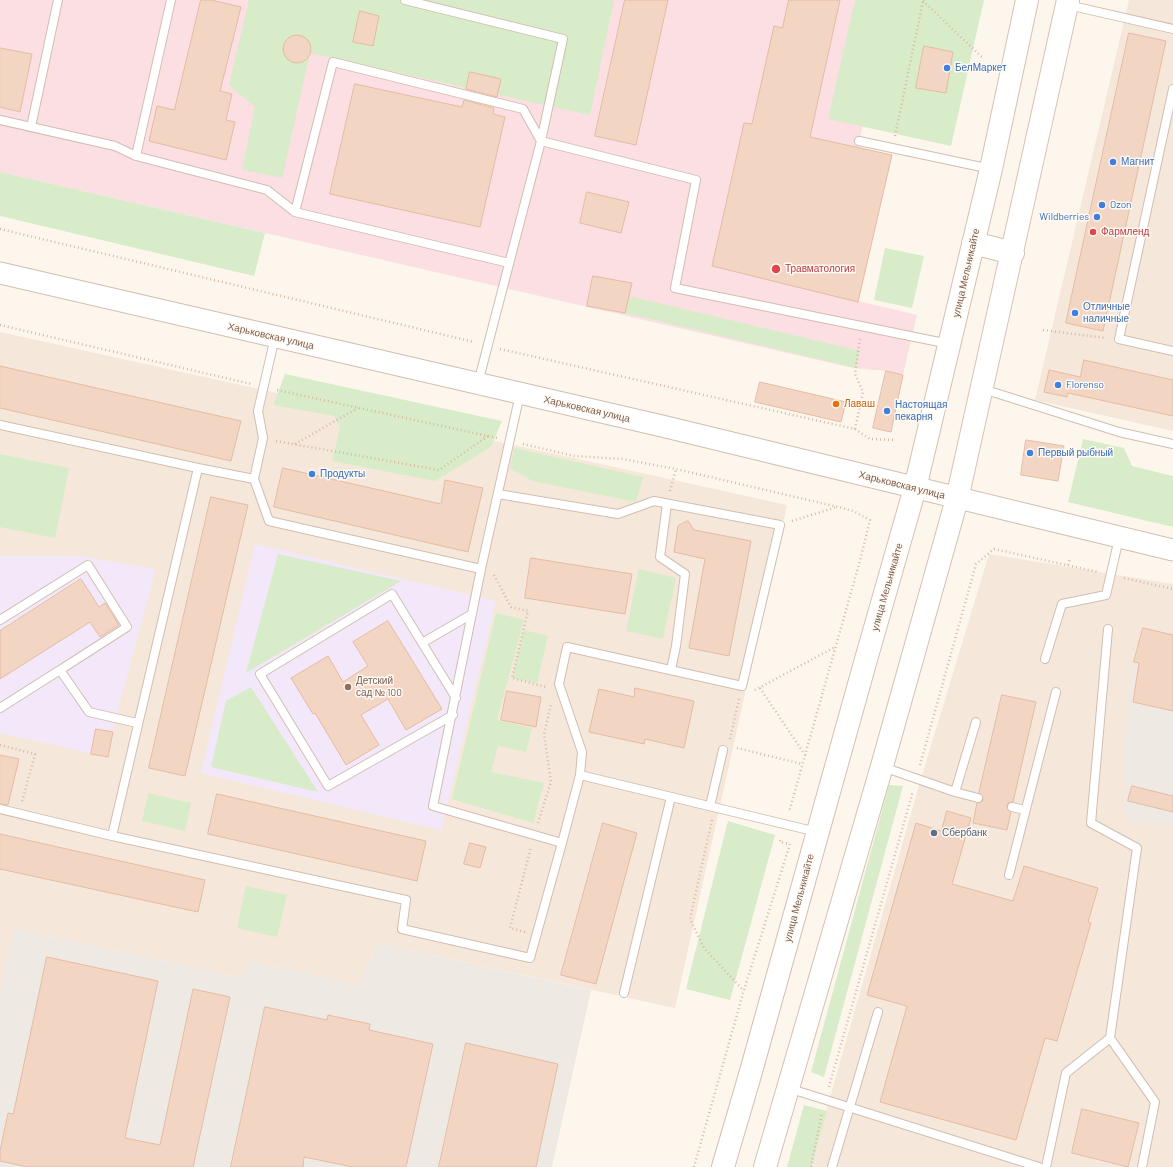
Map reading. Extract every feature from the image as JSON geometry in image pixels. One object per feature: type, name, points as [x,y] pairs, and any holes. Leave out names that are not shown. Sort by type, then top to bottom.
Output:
[{"type":"main road","name":"улица Мельникайте","points":[[723,1167],[915,488],[992,169],[1027,0]]},
{"type":"main road","points":[[765,1167],[882,766],[957,499],[983,389],[1068,2]]},
{"type":"main road","points":[[973,243],[1013,253]]},
{"type":"street","name":"Харьковская улица","points":[[0,273],[478,383],[1173,550]]},
{"type":"lane","points":[[31,127],[58,0]]},
{"type":"lane","points":[[136,156],[171,0]]},
{"type":"lane","points":[[405,0],[563,39],[540,142],[478,383]]},
{"type":"lane","points":[[1068,2],[1173,29]]},
{"type":"lane","points":[[295,212],[333,62],[523,109],[540,142],[696,180],[675,288],[950,344]]},
{"type":"lane","points":[[1173,89],[1119,339],[1173,351]]},
{"type":"lane","points":[[0,120],[115,146],[136,156],[267,190],[295,212],[509,264]]},
{"type":"lane","points":[[859,141],[992,169]]},
{"type":"lane","points":[[275,337],[258,411],[263,438],[254,480],[269,521],[481,569]]},
{"type":"lane","points":[[983,389],[1119,432],[1173,444]]},
{"type":"lane","points":[[520,393],[508,440],[472,614],[453,716],[433,806],[562,843]]},
{"type":"lane","points":[[0,426],[254,480]]},
{"type":"lane","points":[[112,836],[198,468]]},
{"type":"lane","points":[[0,809],[112,836],[406,900],[402,929],[530,958],[580,775],[582,752],[559,684],[567,647],[742,686],[780,525],[654,502],[618,514],[498,494]]},
{"type":"lane","points":[[667,504],[660,557],[685,574],[676,646],[671,670]]},
{"type":"lane","points":[[1045,659],[1062,604],[1106,595],[1119,537]]},
{"type":"lane","points":[[0,620],[88,565],[127,627],[0,708]]},
{"type":"lane","points":[[453,716],[328,786],[260,674],[392,594],[456,698]]},
{"type":"lane","points":[[422,643],[472,614]]},
{"type":"lane","points":[[1108,629],[1091,823],[1137,848],[1110,1038],[1155,1102],[1142,1167]]},
{"type":"lane","points":[[60,670],[89,712],[138,723]]},
{"type":"lane","points":[[1009,875],[1056,692]]},
{"type":"lane","points":[[955,792],[976,722]]},
{"type":"lane","points":[[713,807],[723,750]]},
{"type":"lane","points":[[882,766],[916,779],[978,798]]},
{"type":"lane","points":[[580,775],[817,832]]},
{"type":"lane","points":[[624,993],[671,797]]},
{"type":"lane","points":[[1012,807],[1025,810]]},
{"type":"lane","points":[[832,1167],[848,1108],[878,1012]]},
{"type":"lane","points":[[1046,1167],[1066,1073],[1110,1038]]},
{"type":"lane","points":[[787,1088],[1039,1167]]},
{"type":"path","points":[[923,0],[982,57]]},
{"type":"path","points":[[892,148],[923,0]]},
{"type":"path","points":[[0,228],[488,346],[856,429],[870,439],[896,440]]},
{"type":"path","points":[[0,326],[263,387],[508,440],[574,456],[622,458],[676,469],[838,507],[853,511],[870,520],[862,557],[780,842],[790,844],[744,990],[694,1167]]},
{"type":"path","points":[[856,429],[863,392],[855,374],[862,327]]},
{"type":"path","points":[[1042,330],[1119,339]]},
{"type":"path","points":[[294,444],[359,408]]},
{"type":"path","points":[[263,438],[439,470],[488,436]]},
{"type":"path","points":[[667,504],[676,469]]},
{"type":"path","points":[[780,525],[838,507]]},
{"type":"path","points":[[810,1167],[825,1101],[976,564],[994,548],[1173,589]]},
{"type":"path","points":[[1068,565],[1070,558]]},
{"type":"path","points":[[481,569],[493,571],[511,607],[528,611],[512,678],[547,688]]},
{"type":"path","points":[[805,755],[759,688],[836,647]]},
{"type":"path","points":[[520,956],[526,932],[510,928],[534,836],[552,782],[544,734],[551,703]]},
{"type":"path","points":[[0,745],[35,754],[18,813]]},
{"type":"path","points":[[736,748],[802,764]]},
{"type":"path","points":[[713,807],[690,919],[704,948],[744,990]]},
{"type":"shaded area","points":[[0,0],[892,0],[858,147],[892,155],[858,301],[917,315],[903,375],[886,371],[853,368],[0,172]]},
{"type":"shaded area","points":[[1129,0],[1173,0],[1173,431],[1035,400]]},
{"type":"shaded area","points":[[0,332],[787,505],[675,1008],[377,943],[360,985],[248,961],[244,978],[14,929],[0,992]]},
{"type":"shaded area","name":"Детский сад № 100","points":[[255,544],[496,601],[441,830],[201,773]]},
{"type":"shaded area","points":[[989,554],[1173,584],[1173,1167],[810,1167],[920,782]]},
{"type":"shaded area","points":[[0,556],[79,556],[156,569],[116,717],[108,757],[0,733]]},
{"type":"shaded area","points":[[1133,666],[1173,674],[1173,826],[1124,819],[1127,701]]},
{"type":"shaded area","points":[[14,929],[244,978],[248,961],[360,985],[377,943],[591,990],[552,1167],[0,1167],[0,992]]},
{"type":"green space","points":[[249,0],[614,0],[590,115],[310,53],[282,178],[242,170],[255,107],[229,85]]},
{"type":"green space","points":[[855,0],[984,0],[951,146],[828,119]]},
{"type":"green space","points":[[0,172],[265,233],[254,276],[0,216]]},
{"type":"green space","points":[[885,248],[924,256],[912,308],[874,300]]},
{"type":"green space","points":[[629,296],[860,351],[856,368],[625,313]]},
{"type":"green space","points":[[285,374],[502,421],[491,447],[435,481],[332,461],[340,428],[334,416],[273,405]]},
{"type":"green space","points":[[1083,439],[1124,448],[1132,466],[1173,476],[1173,527],[1068,502]]},
{"type":"green space","points":[[514,448],[643,477],[636,502],[532,481],[510,468]]},
{"type":"green space","points":[[0,454],[69,468],[55,538],[0,527]]},
{"type":"green space","points":[[278,554],[401,581],[246,673]]},
{"type":"green space","points":[[639,569],[676,578],[663,639],[626,631]]},
{"type":"green space","points":[[496,613],[524,620],[497,720],[532,728],[526,752],[498,746],[491,772],[544,783],[533,823],[452,799]]},
{"type":"green space","points":[[524,630],[548,636],[537,683],[512,678]]},
{"type":"green space","points":[[251,687],[318,792],[211,767],[226,701]]},
{"type":"green space","points":[[889,785],[903,786],[824,1077],[811,1072]]},
{"type":"green space","points":[[148,793],[191,803],[185,831],[142,821]]},
{"type":"green space","points":[[728,821],[775,835],[730,1000],[686,989]]},
{"type":"green space","points":[[246,886],[287,895],[277,937],[237,928]]},
{"type":"green space","points":[[804,1105],[827,1111],[811,1167],[787,1167]]},
{"type":"building","points":[[201,0],[211,0],[241,7],[220,91],[232,94],[226,120],[235,122],[226,160],[149,141],[157,106],[174,110]]},
{"type":"building","points":[[625,0],[668,0],[636,145],[595,136]]},
{"type":"building","points":[[789,0],[840,0],[810,137],[892,155],[858,302],[712,266],[744,123],[752,124],[774,26],[782,28]]},
{"type":"building","points":[[360,11],[379,16],[373,46],[353,42]]},
{"type":"building","points":[[1129,33],[1166,41],[1103,331],[1066,323]]},
{"type":"building","points":[[297,35],[307,39],[311,49],[307,59],[297,63],[287,59],[283,49],[287,39]]},
{"type":"building","points":[[924,46],[953,52],[946,93],[916,88]]},
{"type":"building","points":[[0,48],[32,54],[20,112],[0,107]]},
{"type":"building","points":[[470,72],[501,79],[497,97],[466,89]]},
{"type":"building","points":[[355,84],[462,107],[464,100],[494,108],[493,114],[505,117],[480,227],[330,194]]},
{"type":"building","points":[[587,192],[629,202],[621,233],[580,223]]},
{"type":"building","points":[[593,276],[632,283],[625,313],[587,306]]},
{"type":"building","points":[[1084,360],[1173,380],[1173,416],[1068,393],[1067,397],[1044,392],[1049,370],[1080,377]]},
{"type":"building","points":[[0,366],[241,421],[231,461],[0,408]]},
{"type":"building","points":[[886,371],[903,375],[891,432],[873,428]]},
{"type":"building","points":[[760,382],[846,402],[841,422],[755,402]]},
{"type":"building","points":[[1026,440],[1064,446],[1058,481],[1021,475]]},
{"type":"building","points":[[283,468],[441,504],[445,480],[483,488],[468,552],[274,507]]},
{"type":"building","points":[[211,497],[248,505],[185,776],[149,768]]},
{"type":"building","points":[[688,521],[694,530],[751,541],[729,656],[689,648],[705,559],[674,552],[678,526]]},
{"type":"building","points":[[531,558],[632,574],[625,614],[525,598]]},
{"type":"building","points":[[81,579],[99,607],[105,603],[119,625],[100,637],[90,622],[0,679],[0,631]]},
{"type":"building","points":[[388,621],[442,709],[406,730],[388,699],[361,715],[379,745],[346,765],[315,713],[313,714],[291,678],[328,656],[343,682],[368,666],[353,642]]},
{"type":"building","points":[[1143,628],[1173,635],[1173,711],[1133,702],[1139,663],[1134,662]]},
{"type":"building","points":[[635,688],[694,701],[684,748],[645,739],[644,744],[589,732],[599,689],[634,697]]},
{"type":"building","points":[[507,691],[541,697],[536,727],[501,720]]},
{"type":"building","points":[[1002,695],[1036,702],[1013,802],[1008,803],[1007,806],[1011,812],[1007,830],[973,823],[977,803],[982,802],[983,799],[979,793]]},
{"type":"building","points":[[96,729],[113,732],[108,757],[91,754]]},
{"type":"building","points":[[0,755],[19,759],[8,805],[0,804]]},
{"type":"building","points":[[1132,786],[1173,796],[1173,812],[1128,801]]},
{"type":"building","points":[[217,794],[426,841],[417,881],[208,834]]},
{"type":"building","points":[[947,811],[971,818],[952,884],[1013,901],[1024,866],[1098,888],[1088,922],[1091,923],[1057,1041],[1045,1038],[1016,1140],[880,1102],[907,1006],[867,995],[916,823],[941,831]]},
{"type":"building","points":[[603,823],[637,833],[596,984],[561,975]]},
{"type":"building","points":[[0,834],[205,880],[198,912],[0,869]]},
{"type":"building","points":[[470,843],[486,847],[480,868],[464,864]]},
{"type":"building","points":[[47,957],[158,981],[125,1138],[160,1145],[193,989],[230,997],[193,1167],[28,1167],[0,1161],[0,1151],[8,1113],[13,1114]]},
{"type":"building","points":[[265,1007],[327,1020],[328,1015],[370,1024],[369,1030],[433,1044],[406,1167],[353,1167],[304,1157],[303,1167],[231,1167]]},
{"type":"building","points":[[466,1043],[558,1064],[536,1167],[439,1167]]},
{"type":"building","points":[[1082,1109],[1139,1123],[1128,1167],[1072,1153]]},
{"type":"place","name":"БелМаркет","points":[[947,68]]},
{"type":"place","name":"Магнит","points":[[1113,162]]},
{"type":"place","name":"Ozon","points":[[1102,205]]},
{"type":"place","name":"Wildberries","points":[[1097,217]]},
{"type":"place","name":"Фармленд","points":[[1093,232]]},
{"type":"place","name":"Травматология","points":[[776,269]]},
{"type":"place","name":"Отличные наличные","points":[[1075,313]]},
{"type":"place","name":"Florenso","points":[[1058,385]]},
{"type":"place","name":"Лаваш","points":[[836,404]]},
{"type":"place","name":"Настоящая пекарня","points":[[887,411]]},
{"type":"place","name":"Первый рыбный","points":[[1030,453]]},
{"type":"place","name":"Продукты","points":[[312,474]]},
{"type":"place","name":"Детский сад № 100","points":[[348,687]]},
{"type":"place","name":"Сбербанк","points":[[934,833]]}]
